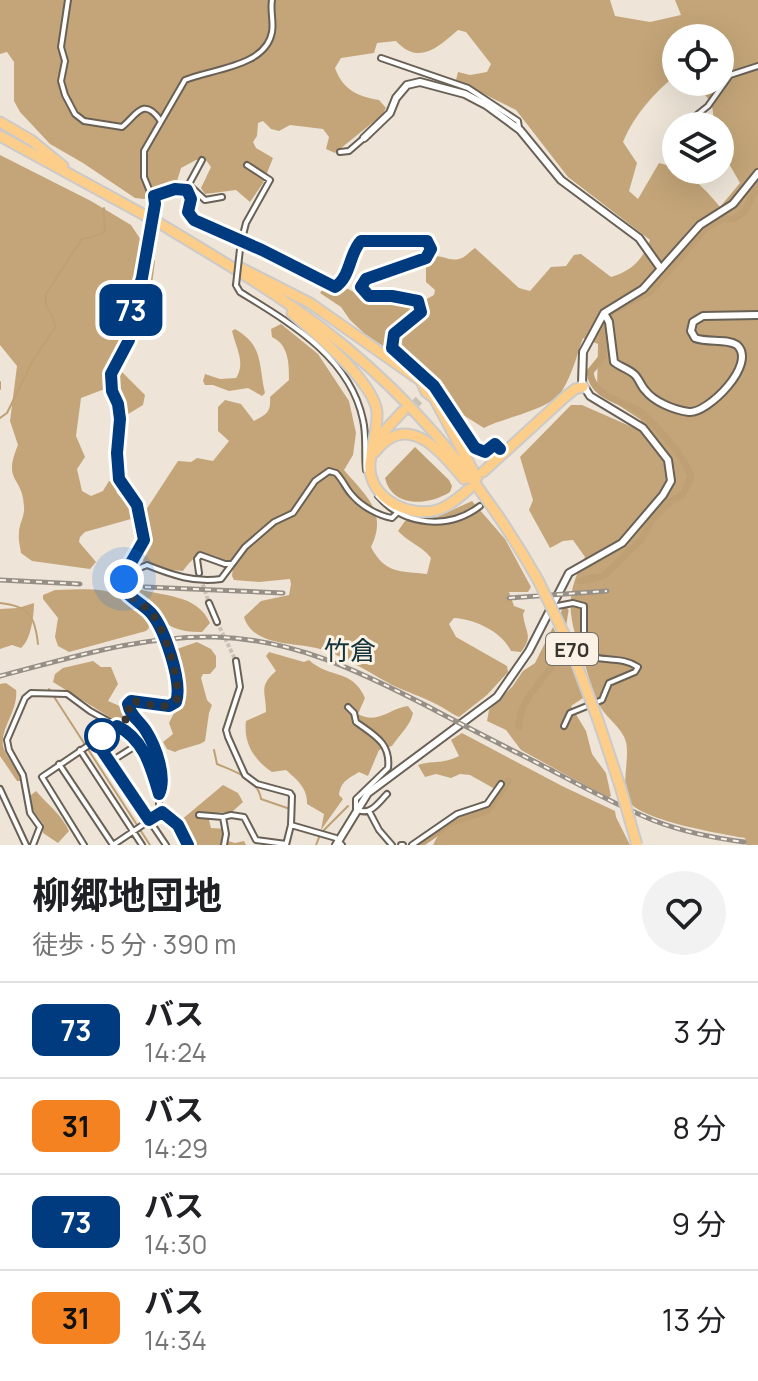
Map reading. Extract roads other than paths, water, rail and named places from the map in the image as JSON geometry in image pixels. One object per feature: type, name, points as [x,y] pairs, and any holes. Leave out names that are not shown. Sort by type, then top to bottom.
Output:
[{"type":"highway","points":[[0,122],[37,144],[81,180]]},
{"type":"highway","name":"E70","points":[[2,141],[159,223],[315,323],[371,369],[442,442],[519,547],[570,646],[598,720],[637,845]]},
{"type":"highway","points":[[214,256],[289,290],[421,381],[421,397],[434,398],[501,519]]},
{"type":"highway","points":[[242,274],[320,337],[365,386],[377,415],[371,471],[378,488],[391,503],[406,510],[424,512],[440,509],[468,488]]},
{"type":"highway","points":[[484,473],[583,387]]},
{"type":"highway","points":[[373,454],[380,436],[404,412]]},
{"type":"highway","points":[[373,454],[387,439],[400,433],[422,438],[458,472],[519,547]]},
{"type":"main road","points":[[364,138],[390,113],[402,88],[415,82],[465,94],[520,130],[561,180],[639,238],[661,269]]},
{"type":"main road","points":[[339,843],[368,793],[497,697],[529,651],[569,573],[622,543],[663,495],[671,481],[668,460],[653,438],[632,421],[590,396],[583,387],[580,374],[583,352],[604,314],[643,289],[700,225],[733,204],[758,173]]},
{"type":"main road","points":[[604,314],[609,322],[614,362],[632,372],[654,399],[690,412],[713,402],[741,374],[746,362],[743,352],[733,343],[695,338],[691,331],[693,322],[703,316],[758,315]]},
{"type":"street","points":[[68,0],[61,47],[65,61],[61,81],[75,114],[84,121],[122,127],[135,113],[150,109],[160,120]]},
{"type":"street","points":[[188,845],[178,825],[162,812],[158,804],[162,786],[155,750],[128,707],[131,701],[162,707],[176,702],[178,691],[166,645],[149,610],[124,591],[123,583],[144,540],[137,505],[119,479],[117,453],[120,419],[111,374],[129,340],[132,309],[142,278],[155,204],[144,177],[142,159],[145,147],[185,80],[227,68],[261,51],[272,33],[272,0]]},
{"type":"street","points":[[381,58],[468,88],[518,121],[520,130]]},
{"type":"street","points":[[700,112],[730,75],[758,66]]},
{"type":"street","points":[[340,152],[349,151],[364,138]]},
{"type":"street","points":[[202,160],[188,187],[188,212],[191,218],[242,238],[335,287],[343,280],[355,248],[361,241],[427,241],[431,249],[426,258],[366,279],[361,287],[369,296],[418,301],[421,312],[394,334],[392,348],[434,386],[475,448],[485,452],[495,444],[500,449]]},
{"type":"street","points":[[247,165],[270,180],[242,238],[236,285],[240,292],[273,312],[309,340],[342,372],[356,396],[364,422],[368,478],[382,501],[398,512],[420,520],[440,522],[460,519],[480,506]]},
{"type":"street","points":[[154,196],[188,187],[205,200],[222,197]]},
{"type":"street","points":[[238,230],[242,238]]},
{"type":"street","points":[[127,573],[147,565],[172,576],[194,580],[224,577],[232,564],[269,525],[293,513],[315,481],[329,471],[336,473],[353,497],[371,509],[388,518],[398,512]]},
{"type":"street","points":[[199,573],[197,559],[200,555],[232,564]]},
{"type":"street","points":[[209,603],[217,622]]},
{"type":"street","points":[[552,607],[573,603],[584,606],[584,650],[589,657],[609,657],[638,667],[635,672],[609,683],[602,700],[570,713],[564,726]]},
{"type":"street","points":[[199,815],[244,817],[256,840],[286,845],[291,825],[290,793],[257,784],[245,775],[226,734],[240,687],[236,661]]},
{"type":"street","points":[[33,845],[40,827],[30,813],[23,775],[7,740],[25,698],[31,693],[67,694],[128,732],[147,755],[159,794]]},
{"type":"street","points":[[348,707],[354,713],[356,722],[385,744],[389,762],[388,768],[356,799],[356,809],[369,811],[387,794]]},
{"type":"street","points":[[84,845],[42,780],[43,775],[117,726]]},
{"type":"street","points":[[95,740],[166,845]]},
{"type":"street","points":[[110,762],[137,745]]},
{"type":"street","points":[[80,750],[136,829],[142,845]]},
{"type":"street","points":[[59,764],[113,845],[162,812]]},
{"type":"street","points":[[412,845],[457,814],[487,804],[501,784]]},
{"type":"street","points":[[0,789],[26,845]]},
{"type":"street","points":[[369,811],[392,845]]},
{"type":"street","points":[[223,817],[224,845]]},
{"type":"street","points":[[291,825],[339,843]]},
{"type":"waterway","points":[[580,581],[603,576],[609,571],[641,540],[652,520],[666,505],[683,494],[691,477],[677,452],[642,413],[603,393],[592,381],[590,372],[603,356],[603,328],[612,311],[650,292],[706,228],[722,219],[734,219],[745,211],[758,185]]},
{"type":"waterway","points":[[0,418],[7,413],[33,360],[55,328],[46,294],[82,239],[103,233],[104,208]]},
{"type":"waterway","points":[[0,382],[0,389]]},
{"type":"waterway","points":[[0,603],[18,607],[29,614],[38,644]]},
{"type":"waterway","points":[[519,727],[526,701],[554,660],[565,611]]},
{"type":"waterway","points":[[49,689],[150,845]]},
{"type":"waterway","points":[[214,750],[217,764],[250,781],[261,799],[290,809]]},
{"type":"waterway","points":[[419,845],[452,822],[487,811],[508,781]]},
{"type":"waterway","points":[[321,833],[348,806]]},
{"type":"waterway","points":[[316,845],[320,835]]},
{"type":"tunnel","points":[[406,413],[419,400]]},
{"type":"tunnel","points":[[199,573],[209,603]]},
{"type":"tunnel","points":[[217,622],[236,661]]},
{"type":"railway","points":[[0,580],[80,584]]},
{"type":"railway","points":[[145,587],[283,593]]},
{"type":"railway","points":[[509,598],[607,591]]},
{"type":"railway","points":[[0,676],[106,649],[188,637],[244,639],[298,650],[376,681],[642,816],[688,831],[744,842]]},
{"type":"district","name":"竹倉","points":[[350,650]]}]
